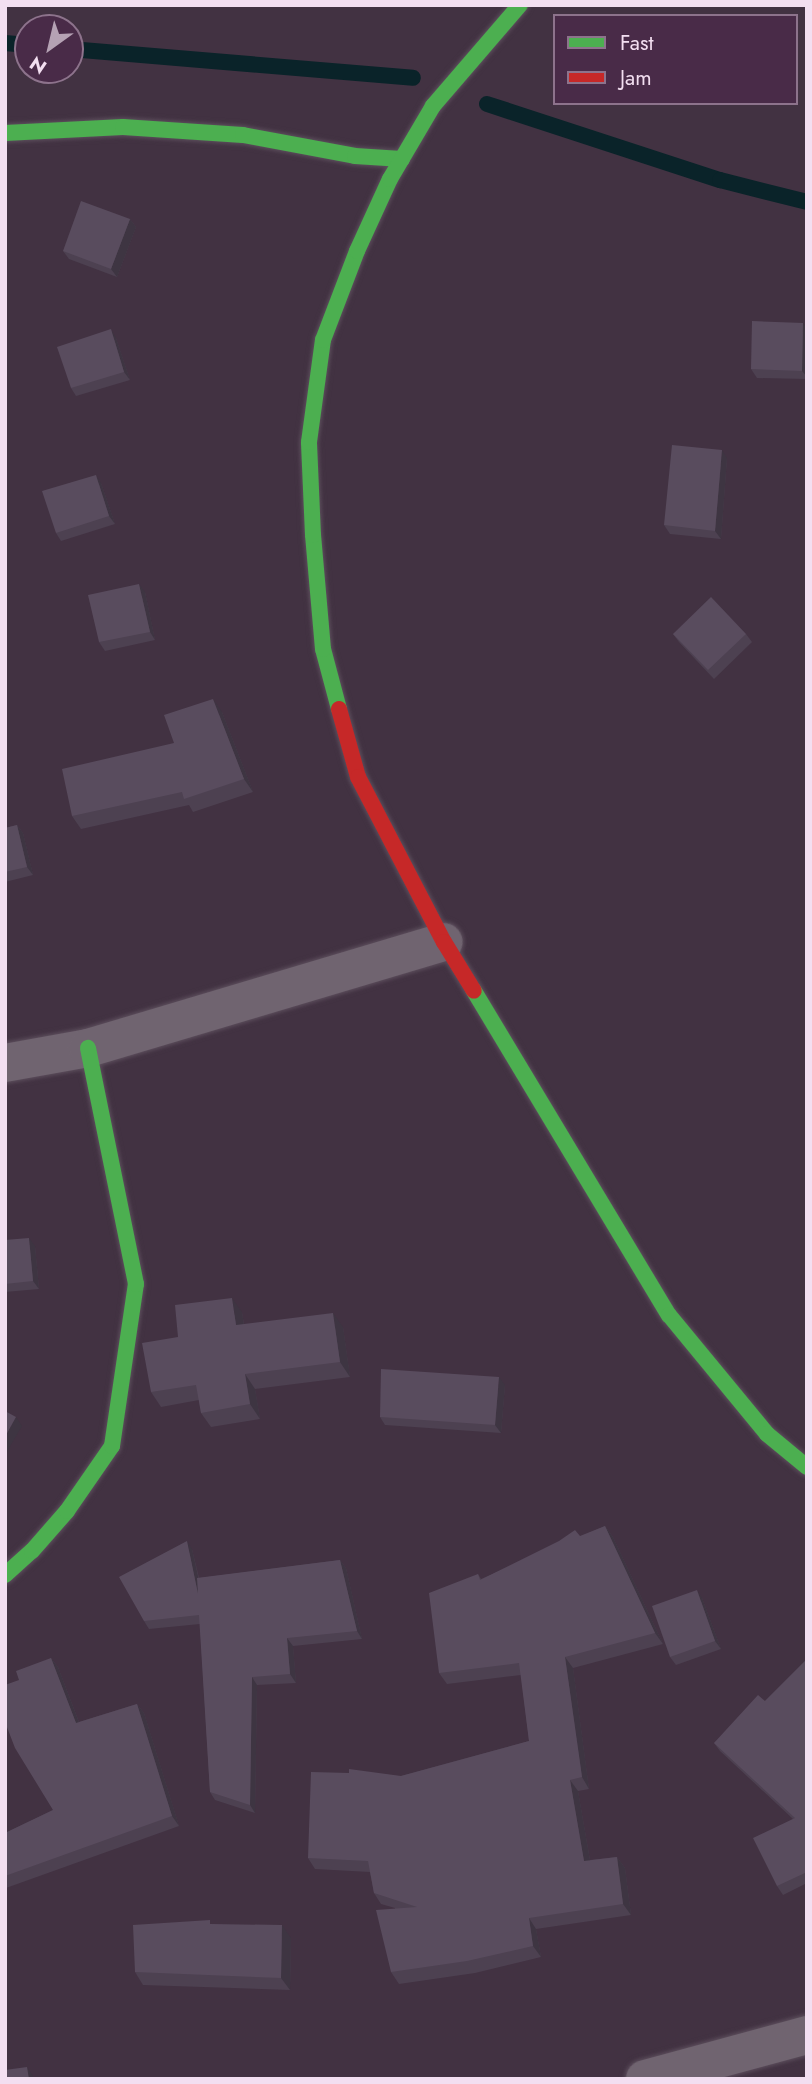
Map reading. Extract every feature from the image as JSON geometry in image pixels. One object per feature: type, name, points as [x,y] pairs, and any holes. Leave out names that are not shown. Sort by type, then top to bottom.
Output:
[{"type":"street","points":[[520,5],[433,106],[402,159],[357,251],[323,340],[309,442],[313,535],[323,649],[358,777],[444,942],[669,1315],[767,1434],[807,1467]]},
{"type":"street","points":[[5,133],[123,127],[243,135],[343,155],[402,159]]},
{"type":"street","points":[[5,1063],[88,1048],[444,942]]},
{"type":"street","points":[[5,1575],[32,1551],[67,1511],[112,1446],[114,1434],[136,1284],[88,1048]]},
{"type":"street","points":[[645,2079],[807,2035]]},
{"type":"building","points":[[81,201],[130,219],[111,269],[63,251]]},
{"type":"building","points":[[752,321],[803,323],[802,371],[751,369]]},
{"type":"building","points":[[111,329],[124,372],[71,388],[57,347]]},
{"type":"building","points":[[672,445],[722,450],[715,531],[664,525]]},
{"type":"building","points":[[96,475],[109,516],[56,533],[42,491]]},
{"type":"building","points":[[139,584],[150,632],[99,642],[88,595]]},
{"type":"building","points":[[711,597],[746,634],[708,670],[673,634]]},
{"type":"building","points":[[213,699],[244,779],[184,799],[182,792],[72,816],[62,769],[174,743],[164,715]]},
{"type":"building","points":[[17,825],[27,867],[5,872],[5,828]]},
{"type":"building","points":[[29,1238],[33,1281],[5,1284],[5,1240]]},
{"type":"building","points":[[232,1298],[236,1325],[333,1313],[340,1362],[245,1374],[250,1404],[201,1413],[196,1385],[151,1392],[142,1343],[178,1337],[175,1305]]},
{"type":"building","points":[[381,1369],[499,1377],[495,1425],[380,1417]]},
{"type":"building","points":[[5,1411],[16,1417],[5,1437]]},
{"type":"building","points":[[605,1526],[655,1633],[565,1657],[582,1777],[570,1780],[584,1861],[617,1857],[623,1904],[529,1918],[533,1946],[467,1961],[391,1972],[376,1910],[417,1907],[374,1893],[368,1861],[308,1858],[311,1772],[349,1773],[349,1769],[401,1776],[529,1741],[519,1663],[439,1673],[429,1593],[478,1574],[480,1580],[559,1541],[575,1530],[580,1536]]},
{"type":"building","points":[[187,1541],[198,1594],[197,1578],[340,1560],[357,1631],[287,1638],[290,1674],[252,1677],[250,1805],[210,1792],[199,1615],[144,1621],[119,1577]]},
{"type":"building","points":[[697,1590],[715,1641],[670,1657],[652,1606]]},
{"type":"building","points":[[51,1658],[76,1723],[137,1704],[172,1816],[5,1876],[5,1833],[53,1810],[15,1748],[5,1722],[5,1685],[19,1680],[16,1671]]},
{"type":"building","points":[[807,1659],[807,1872],[777,1886],[753,1838],[795,1818],[714,1743],[758,1695],[765,1701]]},
{"type":"building","points":[[210,1920],[210,1924],[282,1925],[281,1978],[135,1972],[133,1925]]},
{"type":"building","points":[[27,2067],[29,2079],[5,2079],[5,2070]]},
{"type":"waterway","points":[[5,43],[14,44]]},
{"type":"waterway","points":[[84,50],[413,78]]},
{"type":"waterway","points":[[487,104],[720,180],[807,202]]},
{"type":"traffic: fast","points":[[339,709],[323,649],[313,535],[309,442],[323,340],[357,251],[390,179],[433,106],[520,5]]},
{"type":"traffic: fast","points":[[5,133],[123,127],[243,135],[355,156],[402,159]]},
{"type":"traffic: fast","points":[[474,991],[669,1315],[767,1434],[807,1467]]},
{"type":"traffic: fast","points":[[5,1575],[32,1551],[67,1511],[112,1446],[136,1284],[88,1048]]},
{"type":"traffic: jam","points":[[339,709],[358,777],[444,942],[474,991]]}]
